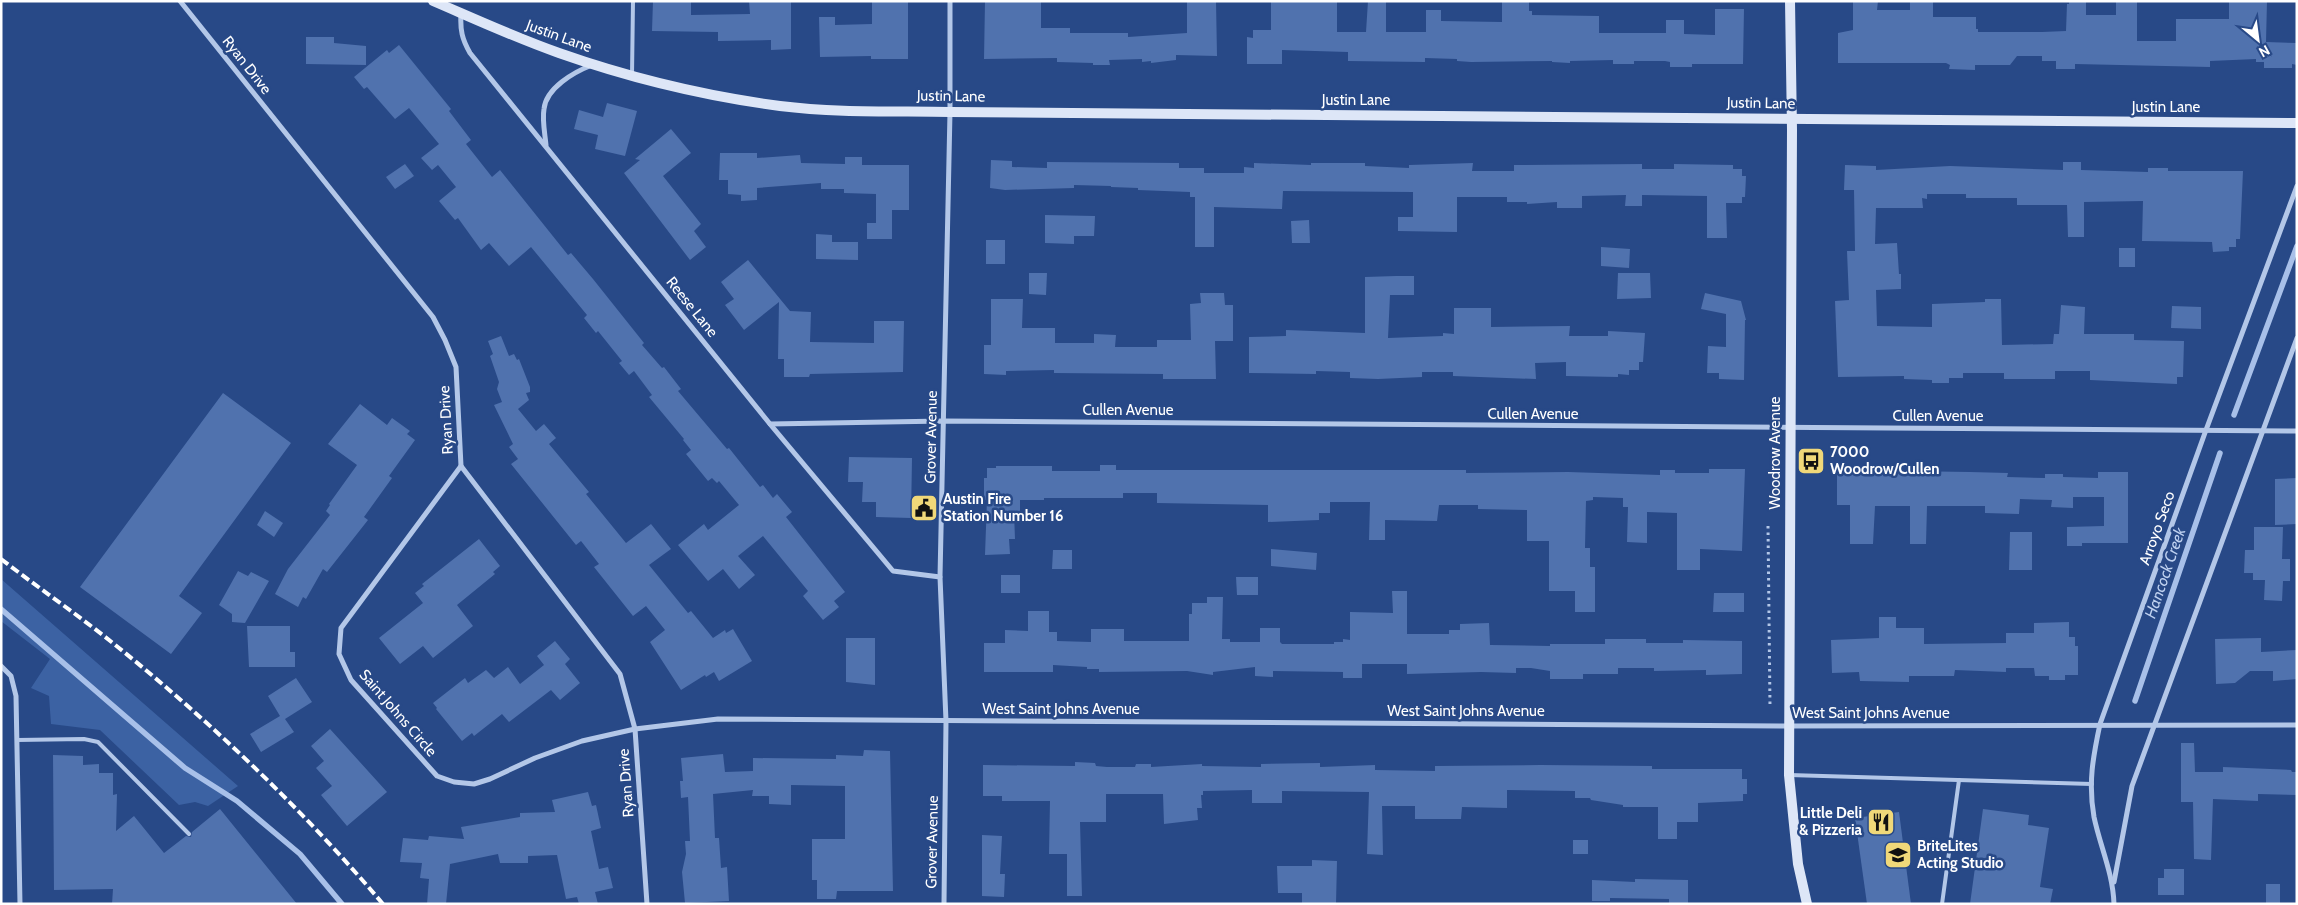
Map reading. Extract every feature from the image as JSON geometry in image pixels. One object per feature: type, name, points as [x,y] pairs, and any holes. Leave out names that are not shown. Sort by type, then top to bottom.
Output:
[{"type":"street","name":"Ryan Drive","points":[[180,1],[412,294],[433,317],[456,367],[461,466],[620,674],[635,729],[647,904]]},
{"type":"street","name":"Justin Lane","points":[[433,1],[518,38],[593,64],[722,96],[781,106],[851,110],[950,112],[2297,123]]},
{"type":"street","name":"Grover Avenue","points":[[944,904],[946,721],[940,577],[950,112],[950,1]]},
{"type":"street","name":"Woodrow Avenue","points":[[1790,1],[1792,119],[1788,726],[1789,774],[1796,846],[1807,904]]},
{"type":"street","name":"Reese Lane","points":[[461,13],[460,28],[462,39],[470,53],[770,424],[893,570],[940,577]]},
{"type":"street","points":[[546,146],[544,108],[552,92],[569,76],[593,64]]},
{"type":"street","name":"Arroyo Seco","points":[[2114,904],[2113,885],[2094,816],[2091,769],[2100,724],[2206,430],[2297,186]]},
{"type":"street","name":"Arroyo Seco","points":[[2113,885],[2132,786],[2297,338]]},
{"type":"street","name":"Cullen Avenue","points":[[770,424],[944,421],[2297,431]]},
{"type":"street","name":"Saint Johns Circle","points":[[461,466],[341,628],[339,654],[351,680],[437,776],[454,782],[474,784],[490,779],[535,758],[582,741],[635,729]]},
{"type":"street","points":[[1,666],[11,676],[15,688],[20,904]]},
{"type":"street","name":"West Saint Johns Avenue","points":[[635,729],[718,719],[1788,726],[2297,725]]},
{"type":"lane","points":[[632,75],[633,1]]},
{"type":"lane","points":[[17,740],[84,739],[98,742],[189,834]]},
{"type":"lane","points":[[1789,774],[2092,784]]},
{"type":"lane","points":[[1942,904],[1959,780]]},
{"type":"path","points":[[1768,526],[1770,706]]},
{"type":"shaded area","points":[[1,579],[238,786],[208,806],[195,802],[179,805],[100,730],[51,724],[49,696],[31,688],[50,659],[1,621]]},
{"type":"building","points":[[653,1],[691,1],[691,15],[750,14],[749,1],[791,1],[791,49],[771,50],[771,40],[718,41],[718,32],[652,31]]},
{"type":"building","points":[[872,1],[908,1],[908,59],[871,59],[871,56],[820,57],[819,17],[835,17],[835,25],[872,24]]},
{"type":"building","points":[[985,1],[1041,1],[1041,28],[1070,28],[1070,33],[1128,33],[1128,37],[1187,33],[1187,1],[1216,1],[1217,56],[1176,55],[1176,60],[1151,63],[1151,61],[1142,62],[1142,59],[1109,60],[1110,65],[1057,62],[1057,58],[984,59]]},
{"type":"building","points":[[1271,1],[1337,1],[1337,32],[1366,32],[1368,1],[1386,1],[1386,32],[1426,32],[1426,10],[1441,10],[1441,21],[1502,22],[1502,1],[1529,1],[1529,11],[1532,11],[1532,15],[1599,16],[1599,33],[1666,33],[1666,20],[1684,20],[1684,34],[1715,35],[1715,9],[1744,9],[1743,64],[1692,64],[1692,67],[1670,67],[1670,62],[1665,61],[1634,61],[1634,64],[1613,64],[1613,60],[1570,61],[1570,63],[1552,61],[1471,62],[1457,61],[1457,59],[1425,58],[1425,62],[1348,61],[1348,52],[1282,50],[1282,64],[1247,64],[1247,37],[1253,38],[1253,30],[1271,30]]},
{"type":"building","points":[[1853,1],[1878,1],[1877,10],[1910,10],[1910,1],[1933,1],[1933,17],[1976,17],[1976,29],[1978,29],[1978,32],[2042,32],[2066,31],[2067,4],[2069,4],[2069,1],[2086,1],[2086,15],[2116,15],[2116,1],[2137,1],[2137,41],[2176,41],[2176,19],[2229,19],[2229,1],[2267,1],[2266,42],[2297,43],[2297,65],[2292,64],[2292,68],[2264,68],[2264,62],[2256,62],[2256,59],[2210,61],[2210,67],[2075,64],[2075,69],[2056,69],[2056,61],[2042,61],[2042,56],[2017,56],[2010,65],[1975,65],[1975,70],[1949,69],[1950,65],[1946,63],[1838,63],[1838,33],[1853,30]]},
{"type":"building","points":[[306,37],[334,37],[334,43],[366,46],[366,65],[306,64]]},
{"type":"building","points":[[399,45],[451,109],[449,111],[471,140],[466,144],[492,177],[500,170],[568,255],[571,253],[593,279],[644,343],[642,345],[662,368],[664,367],[681,389],[678,391],[727,449],[729,448],[760,487],[763,485],[773,498],[777,494],[792,512],[786,517],[845,592],[834,601],[839,607],[823,620],[803,596],[808,591],[763,536],[738,556],[755,575],[739,589],[723,569],[708,581],[678,545],[704,524],[708,530],[739,505],[719,481],[717,483],[712,478],[708,481],[686,454],[691,450],[649,397],[652,395],[634,371],[629,375],[619,363],[622,361],[598,331],[596,333],[584,318],[587,315],[531,247],[509,266],[489,243],[481,250],[458,218],[455,220],[439,201],[456,187],[438,165],[432,170],[421,158],[439,144],[409,108],[395,119],[367,87],[364,89],[354,77],[387,50],[389,53]]},
{"type":"building","points":[[607,103],[637,111],[625,156],[595,149],[598,135],[574,129],[579,110],[603,117]]},
{"type":"building","points":[[671,129],[691,153],[663,176],[701,224],[694,231],[706,247],[690,260],[624,173],[640,160],[635,159]]},
{"type":"building","points":[[720,153],[757,153],[757,158],[800,155],[801,163],[845,164],[845,157],[862,157],[862,165],[909,165],[909,210],[892,210],[892,239],[867,239],[867,223],[876,223],[876,194],[844,193],[844,189],[821,189],[821,183],[757,188],[757,200],[741,201],[741,195],[728,194],[728,180],[719,180]]},
{"type":"building","points":[[991,160],[1012,161],[1012,167],[1047,168],[1047,162],[1179,163],[1179,168],[1204,168],[1204,173],[1244,173],[1244,167],[1254,168],[1254,163],[1311,165],[1311,163],[1365,163],[1365,166],[1409,168],[1409,165],[1473,163],[1472,171],[1514,171],[1514,165],[1642,164],[1642,169],[1674,169],[1674,164],[1733,165],[1733,169],[1742,169],[1742,176],[1746,176],[1745,197],[1742,197],[1742,203],[1726,203],[1727,238],[1707,238],[1707,196],[1642,195],[1642,206],[1625,206],[1626,195],[1582,196],[1582,208],[1557,208],[1557,202],[1527,204],[1527,202],[1507,202],[1507,197],[1457,197],[1457,232],[1398,231],[1398,217],[1413,217],[1413,192],[1283,191],[1282,209],[1214,207],[1214,247],[1195,247],[1195,197],[1190,197],[1190,192],[1074,185],[1074,188],[1005,190],[990,188]]},
{"type":"building","points":[[2063,162],[2081,162],[2081,170],[2148,172],[2148,168],[2168,168],[2168,171],[2243,171],[2240,239],[2236,239],[2236,247],[2229,247],[2229,251],[2213,252],[2212,242],[2142,241],[2143,201],[2084,202],[2084,237],[2068,237],[2067,205],[2017,205],[2017,198],[1966,198],[1966,194],[1927,194],[1927,199],[1922,198],[1923,208],[1876,208],[1875,244],[1897,243],[1899,274],[1901,274],[1901,289],[1876,290],[1877,326],[1932,327],[1932,304],[1985,302],[1985,299],[2001,299],[2002,345],[2053,344],[2054,334],[2059,334],[2061,305],[2085,307],[2084,334],[2134,334],[2134,340],[2184,341],[2183,377],[2177,377],[2177,384],[2090,380],[2090,371],[2055,371],[2055,379],[2004,379],[2004,373],[1963,373],[1963,378],[1949,378],[1949,383],[1932,383],[1932,380],[1904,379],[1904,376],[1838,377],[1835,301],[1849,300],[1847,251],[1855,251],[1854,190],[1844,190],[1845,165],[1876,166],[1876,170],[1950,166],[2063,170]]},
{"type":"building","points":[[405,164],[414,176],[395,189],[386,177]]},
{"type":"building","points":[[1045,215],[1095,216],[1094,236],[1074,236],[1074,244],[1045,243]]},
{"type":"building","points":[[1309,220],[1310,243],[1292,243],[1291,221]]},
{"type":"building","points":[[816,234],[832,235],[832,242],[858,242],[858,260],[816,259]]},
{"type":"building","points":[[986,240],[1005,240],[1005,264],[986,264]]},
{"type":"building","points":[[1601,247],[1630,249],[1629,268],[1601,266]]},
{"type":"building","points":[[2119,248],[2135,248],[2135,267],[2119,267]]},
{"type":"building","points":[[748,260],[790,311],[811,312],[810,342],[874,343],[874,321],[904,321],[903,372],[810,374],[809,377],[784,377],[784,359],[778,359],[779,302],[744,330],[725,305],[734,299],[721,282]]},
{"type":"building","points":[[1029,273],[1047,273],[1046,295],[1029,294]]},
{"type":"building","points":[[1618,273],[1650,273],[1651,298],[1617,299]]},
{"type":"building","points":[[1414,276],[1414,295],[1390,295],[1388,338],[1443,336],[1443,333],[1454,334],[1454,308],[1491,308],[1491,327],[1570,326],[1569,336],[1608,336],[1608,331],[1645,333],[1643,362],[1639,362],[1639,370],[1629,370],[1629,375],[1618,374],[1618,377],[1566,376],[1566,362],[1535,363],[1536,379],[1453,376],[1453,372],[1422,372],[1422,377],[1378,379],[1350,378],[1350,372],[1316,371],[1316,374],[1249,373],[1249,337],[1286,336],[1286,330],[1365,333],[1365,277]]},
{"type":"building","points":[[1200,293],[1224,293],[1225,305],[1233,305],[1233,341],[1215,341],[1216,379],[1163,379],[1163,374],[1054,373],[1054,370],[1006,371],[1006,375],[984,374],[984,345],[991,345],[991,299],[1023,299],[1022,328],[1055,328],[1055,343],[1094,343],[1094,334],[1116,335],[1115,347],[1157,347],[1157,340],[1191,340],[1190,304],[1201,303]]},
{"type":"building","points":[[1705,293],[1741,301],[1746,320],[1744,380],[1719,379],[1719,373],[1707,373],[1708,346],[1726,347],[1726,314],[1701,309]]},
{"type":"building","points":[[2172,306],[2201,307],[2201,329],[2171,328]]},
{"type":"building","points":[[501,336],[509,356],[514,354],[517,360],[519,359],[530,387],[530,392],[526,393],[529,400],[518,409],[536,431],[544,424],[556,438],[549,444],[589,492],[586,494],[626,543],[651,524],[671,549],[649,565],[688,613],[691,611],[713,638],[725,630],[726,633],[733,629],[752,661],[719,681],[714,672],[706,677],[705,675],[681,690],[650,642],[665,630],[646,606],[633,616],[594,567],[599,564],[581,541],[576,545],[511,464],[518,459],[509,447],[513,444],[494,405],[502,402],[497,389],[499,382],[490,356],[493,354],[488,341]]},
{"type":"building","points":[[223,393],[291,443],[179,596],[202,613],[171,654],[80,587]]},
{"type":"building","points":[[360,404],[387,425],[392,418],[410,431],[407,434],[415,440],[389,476],[392,478],[364,517],[368,520],[327,572],[323,569],[306,599],[303,597],[298,607],[275,594],[288,569],[330,515],[326,511],[329,504],[357,465],[328,444]]},
{"type":"building","points":[[849,457],[912,458],[911,518],[876,517],[876,502],[862,502],[863,482],[848,482]]},
{"type":"building","points":[[1100,465],[1116,465],[1116,470],[1466,470],[1466,473],[1568,472],[1660,475],[1660,470],[1675,470],[1675,473],[1709,473],[1709,469],[1745,469],[1742,551],[1700,549],[1700,570],[1677,570],[1677,513],[1647,512],[1647,543],[1627,542],[1628,507],[1623,507],[1623,498],[1593,497],[1593,500],[1586,501],[1585,548],[1590,548],[1590,567],[1595,567],[1595,612],[1575,612],[1575,591],[1549,591],[1549,541],[1527,541],[1527,510],[1478,509],[1478,505],[1439,505],[1437,521],[1385,520],[1385,540],[1369,540],[1370,502],[1330,502],[1330,513],[1319,513],[1319,520],[1268,522],[1268,505],[1157,503],[1157,493],[1123,493],[1123,498],[1044,498],[1044,500],[1020,500],[1020,512],[1014,513],[1015,539],[1009,539],[1010,554],[985,555],[987,500],[984,500],[984,478],[987,478],[987,468],[996,468],[996,466],[1052,466],[1052,471],[1100,471]]},
{"type":"building","points":[[1837,470],[2008,473],[2007,477],[2045,478],[2045,474],[2063,474],[2063,477],[2098,478],[2098,472],[2128,472],[2128,543],[2082,543],[2082,546],[2067,546],[2067,527],[2104,526],[2104,497],[2073,497],[2073,508],[2051,507],[2052,500],[2020,499],[2019,514],[1985,513],[1985,506],[1927,506],[1926,544],[1910,544],[1910,506],[1875,506],[1873,544],[1850,544],[1850,505],[1837,505]]},
{"type":"building","points":[[2297,478],[2297,524],[2275,525],[2275,479]]},
{"type":"building","points":[[265,511],[283,523],[274,537],[257,525]]},
{"type":"building","points":[[2254,527],[2283,527],[2282,559],[2290,559],[2290,581],[2283,581],[2282,601],[2264,600],[2265,580],[2253,580],[2253,573],[2244,573],[2245,550],[2254,550]]},
{"type":"building","points":[[2010,532],[2032,532],[2032,570],[2009,570]]},
{"type":"building","points":[[479,539],[500,566],[493,572],[495,574],[457,605],[473,626],[433,658],[423,646],[400,664],[379,638],[423,603],[415,593],[424,586],[422,584]]},
{"type":"building","points":[[1271,549],[1317,553],[1316,570],[1271,566]]},
{"type":"building","points":[[1053,550],[1072,550],[1072,569],[1052,569]]},
{"type":"building","points":[[238,571],[248,576],[251,572],[269,581],[245,623],[232,622],[232,614],[219,605]]},
{"type":"building","points":[[1001,575],[1020,575],[1020,593],[1001,593]]},
{"type":"building","points":[[1236,577],[1258,577],[1258,595],[1237,595]]},
{"type":"building","points":[[1392,591],[1407,591],[1407,634],[1449,634],[1449,630],[1460,630],[1460,624],[1489,623],[1490,645],[1550,646],[1550,644],[1605,644],[1605,639],[1646,639],[1646,643],[1683,643],[1683,640],[1742,641],[1742,674],[1706,675],[1706,670],[1654,671],[1654,668],[1618,668],[1618,674],[1583,674],[1583,679],[1550,679],[1550,671],[1531,668],[1516,668],[1516,673],[1407,674],[1407,664],[1362,664],[1362,678],[1343,678],[1343,672],[1273,671],[1273,677],[1255,676],[1255,667],[1213,672],[1213,675],[1187,671],[1099,672],[1099,669],[1087,669],[1087,667],[1053,665],[1053,672],[984,672],[984,643],[1005,643],[1005,630],[1028,631],[1028,611],[1049,611],[1049,632],[1057,632],[1057,641],[1091,642],[1091,629],[1124,629],[1124,641],[1189,641],[1189,614],[1192,614],[1192,603],[1207,603],[1207,597],[1223,597],[1222,639],[1230,639],[1230,642],[1260,642],[1260,628],[1280,628],[1280,642],[1282,644],[1334,644],[1334,642],[1343,642],[1343,639],[1350,640],[1350,612],[1393,613]]},
{"type":"building","points":[[1714,593],[1744,593],[1744,612],[1713,612]]},
{"type":"building","points":[[1879,617],[1896,617],[1896,628],[1924,628],[1924,644],[2006,643],[2006,633],[2034,633],[2034,623],[2069,622],[2069,637],[2075,637],[2075,646],[2078,646],[2078,675],[2065,675],[2065,680],[2049,680],[2049,676],[2035,676],[2034,668],[2006,668],[2006,672],[1955,670],[1954,676],[1909,676],[1909,682],[1860,681],[1859,672],[1832,673],[1831,640],[1879,638]]},
{"type":"building","points":[[247,626],[290,626],[290,652],[295,652],[295,667],[249,667]]},
{"type":"building","points":[[846,638],[875,638],[875,685],[846,682]]},
{"type":"building","points":[[2261,638],[2261,652],[2297,650],[2297,679],[2273,681],[2273,671],[2250,671],[2235,683],[2216,684],[2215,639]]},
{"type":"building","points":[[555,641],[570,659],[565,664],[580,683],[560,700],[551,690],[509,722],[502,714],[474,736],[472,733],[462,741],[436,709],[433,703],[465,678],[468,683],[486,670],[494,678],[508,667],[520,684],[544,665],[537,656]]},
{"type":"building","points":[[296,678],[312,702],[285,719],[294,732],[261,752],[250,734],[280,716],[268,696]]},
{"type":"building","points":[[330,729],[387,792],[347,826],[321,795],[332,786],[316,768],[324,761],[311,746]]},
{"type":"building","points":[[2181,743],[2194,743],[2195,772],[2223,772],[2223,767],[2291,770],[2292,772],[2297,772],[2297,795],[2258,794],[2258,801],[2213,799],[2211,860],[2194,859],[2193,802],[2181,802]]},
{"type":"building","points":[[864,750],[890,751],[893,891],[837,891],[836,899],[817,899],[817,880],[812,880],[812,839],[845,839],[845,786],[791,785],[791,805],[769,804],[769,796],[752,796],[753,790],[713,794],[715,838],[719,838],[721,868],[727,867],[729,901],[685,903],[682,872],[686,854],[685,841],[690,841],[688,797],[681,798],[680,781],[683,781],[681,758],[723,754],[725,772],[753,771],[753,758],[836,759],[836,755],[863,756]]},
{"type":"building","points":[[53,755],[83,756],[83,765],[99,764],[99,773],[113,773],[113,795],[117,794],[116,831],[134,816],[164,853],[186,836],[191,837],[192,832],[220,809],[297,904],[112,904],[113,889],[54,890]]},
{"type":"building","points":[[1075,762],[1095,763],[1096,766],[1107,767],[1135,767],[1136,764],[1151,764],[1151,767],[1202,764],[1202,766],[1261,767],[1261,764],[1320,763],[1320,767],[1375,765],[1375,770],[1435,771],[1435,766],[1540,765],[1652,766],[1652,769],[1742,769],[1742,779],[1747,779],[1747,794],[1743,794],[1743,801],[1698,803],[1698,822],[1677,822],[1677,839],[1658,839],[1658,807],[1623,807],[1623,805],[1591,800],[1590,798],[1575,798],[1575,791],[1507,790],[1507,808],[1462,807],[1461,819],[1415,819],[1415,806],[1382,806],[1383,855],[1367,854],[1369,792],[1282,791],[1282,803],[1252,803],[1252,790],[1203,791],[1203,795],[1201,795],[1202,808],[1197,808],[1198,820],[1164,824],[1163,794],[1106,794],[1106,822],[1080,822],[1082,896],[1067,896],[1067,854],[1049,854],[1050,801],[1002,801],[1002,796],[983,796],[983,765],[1075,766]]},
{"type":"building","points":[[588,792],[592,806],[596,805],[601,828],[591,831],[599,869],[608,867],[613,888],[595,892],[598,904],[579,904],[577,897],[566,899],[557,855],[528,856],[528,863],[500,863],[498,854],[450,864],[446,904],[427,904],[429,879],[420,878],[422,863],[400,862],[403,838],[428,840],[429,836],[464,839],[461,827],[520,817],[520,813],[555,812],[552,800]]},
{"type":"building","points":[[1983,809],[2029,815],[2028,825],[2049,828],[2040,887],[2053,889],[2050,904],[1970,904]]},
{"type":"building","points":[[1899,812],[1911,904],[1867,904],[1855,818]]},
{"type":"building","points":[[982,835],[1002,836],[1000,874],[1005,874],[1004,897],[982,896]]},
{"type":"building","points":[[1573,840],[1588,840],[1588,854],[1573,854]]},
{"type":"building","points":[[1312,860],[1337,861],[1336,904],[1302,904],[1302,893],[1278,893],[1277,866],[1312,866]]},
{"type":"building","points":[[2164,869],[2184,869],[2184,895],[2158,895],[2158,878],[2164,878]]},
{"type":"building","points":[[1635,879],[1688,880],[1688,904],[1669,904],[1669,899],[1610,898],[1610,901],[1592,901],[1592,880],[1635,882]]},
{"type":"building","points":[[2266,884],[2280,884],[2280,903],[2266,903]]},
{"type":"waterway","name":"Hancock Creek","points":[[2234,415],[2297,246]]},
{"type":"waterway","name":"Hancock Creek","points":[[2135,701],[2220,453]]},
{"type":"waterway","points":[[1,609],[185,768],[237,801],[300,854],[342,904]]},
{"type":"railway","points":[[1,559],[90,625],[189,707],[290,802],[383,904]]},
{"type":"place","name":"7000 Woodrow/Cullen","points":[[1811,461]]},
{"type":"place","name":"Austin Fire Station Number 16","points":[[924,508]]},
{"type":"place","name":"Little Deli & Pizzeria","points":[[1881,822]]},
{"type":"place","name":"BriteLites Acting Studio","points":[[1898,855]]}]
